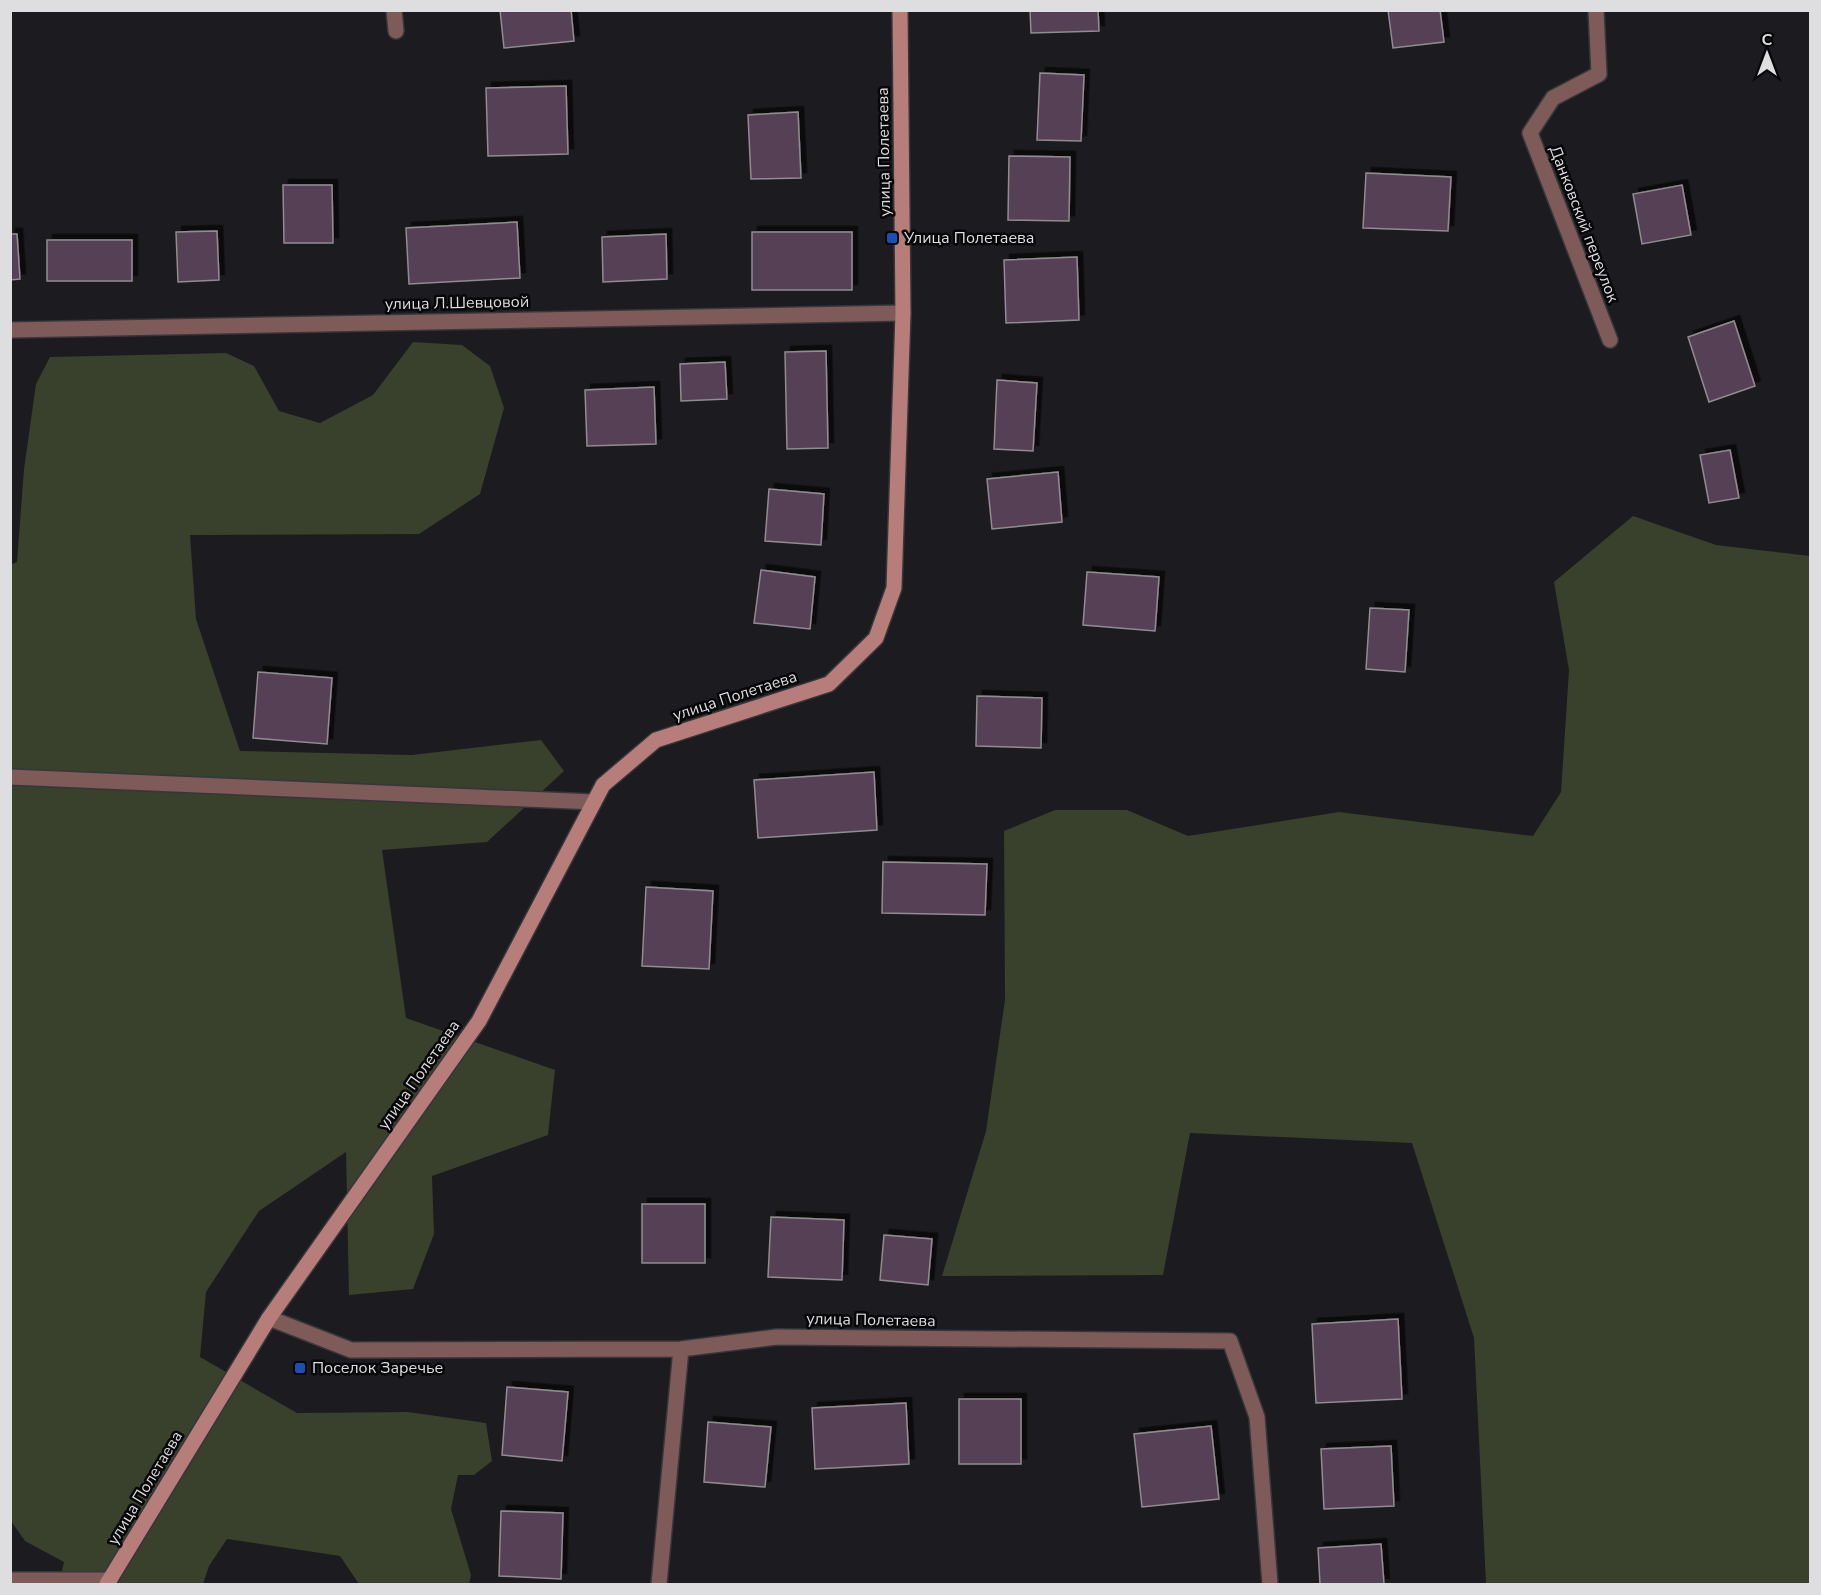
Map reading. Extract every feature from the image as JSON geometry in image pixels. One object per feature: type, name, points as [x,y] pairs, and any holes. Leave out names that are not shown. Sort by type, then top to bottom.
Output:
[{"type":"street","points":[[394,10],[396,31]]},
{"type":"street","name":"улица Полетаева","points":[[109,1582],[269,1318],[479,1021],[603,785],[656,740],[829,684],[876,638],[894,588],[903,313],[900,10]]},
{"type":"street","name":"Данковский переулок","points":[[1596,10],[1599,74],[1553,98],[1530,133],[1610,340]]},
{"type":"street","name":"улица Л.Шевцовой","points":[[10,330],[903,313]]},
{"type":"street","points":[[10,777],[594,802]]},
{"type":"street","name":"улица Полетаева","points":[[269,1318],[351,1350],[681,1349],[777,1337],[1230,1341],[1257,1417],[1270,1584]]},
{"type":"street","points":[[659,1584],[681,1349]]},
{"type":"street","points":[[10,1580],[109,1582]]},
{"type":"green space","points":[[413,342],[462,345],[490,366],[504,408],[480,494],[419,534],[190,535],[196,619],[240,751],[412,755],[541,740],[564,771],[487,842],[382,850],[406,1018],[555,1070],[548,1135],[432,1176],[434,1234],[413,1289],[349,1295],[346,1152],[259,1211],[206,1292],[200,1357],[297,1413],[408,1412],[486,1423],[492,1461],[474,1475],[458,1475],[451,1509],[471,1575],[469,1584],[359,1584],[340,1556],[227,1539],[209,1566],[203,1584],[59,1584],[64,1562],[25,1541],[11,1521],[10,565],[17,562],[24,469],[36,384],[50,357],[226,353],[254,366],[279,411],[320,423],[373,395]]},
{"type":"green space","points":[[1633,516],[1716,545],[1810,556],[1810,1584],[1486,1584],[1474,1338],[1412,1143],[1190,1133],[1163,1275],[942,1276],[986,1131],[1005,1000],[1004,831],[1055,810],[1127,810],[1188,836],[1339,812],[1533,836],[1561,792],[1569,670],[1554,582]]},
{"type":"building","points":[[500,10],[571,10],[574,41],[504,48]]},
{"type":"building","points":[[1030,10],[1098,10],[1099,31],[1031,33]]},
{"type":"building","points":[[1388,10],[1440,10],[1444,42],[1393,48]]},
{"type":"building","points":[[1040,73],[1084,75],[1081,141],[1037,140]]},
{"type":"building","points":[[566,86],[568,154],[488,156],[486,88]]},
{"type":"building","points":[[798,112],[801,178],[751,179],[748,115]]},
{"type":"building","points":[[1009,156],[1070,157],[1069,221],[1008,220]]},
{"type":"building","points":[[1366,173],[1451,177],[1448,231],[1363,228]]},
{"type":"building","points":[[283,185],[332,185],[333,243],[284,243]]},
{"type":"building","points":[[1682,185],[1691,235],[1642,244],[1633,194]]},
{"type":"building","points":[[517,222],[520,278],[409,284],[406,228]]},
{"type":"building","points":[[217,231],[219,280],[178,282],[176,232]]},
{"type":"building","points":[[752,232],[852,232],[852,290],[752,290]]},
{"type":"building","points":[[10,234],[17,234],[20,279],[10,280]]},
{"type":"building","points":[[666,234],[667,279],[603,282],[602,237]]},
{"type":"building","points":[[47,240],[132,240],[132,281],[47,281]]},
{"type":"building","points":[[1077,257],[1079,320],[1006,323],[1004,260]]},
{"type":"building","points":[[1734,321],[1755,386],[1709,402],[1688,337]]},
{"type":"building","points":[[826,351],[828,448],[787,449],[785,352]]},
{"type":"building","points":[[725,362],[727,399],[681,401],[680,364]]},
{"type":"building","points":[[997,380],[1037,383],[1033,451],[994,449]]},
{"type":"building","points":[[654,387],[656,444],[587,446],[585,390]]},
{"type":"building","points":[[1730,450],[1739,498],[1709,503],[1700,455]]},
{"type":"building","points":[[1058,472],[1062,522],[992,529],[987,479]]},
{"type":"building","points":[[769,489],[824,494],[821,545],[765,541]]},
{"type":"building","points":[[761,570],[815,577],[810,629],[754,623]]},
{"type":"building","points":[[1087,572],[1159,577],[1155,631],[1083,625]]},
{"type":"building","points":[[1370,608],[1409,610],[1405,672],[1366,669]]},
{"type":"building","points":[[258,672],[332,678],[327,744],[253,738]]},
{"type":"building","points":[[977,696],[1042,698],[1041,748],[976,746]]},
{"type":"building","points":[[874,772],[877,830],[758,838],[754,780]]},
{"type":"building","points":[[883,862],[987,864],[985,915],[882,913]]},
{"type":"building","points":[[646,887],[713,891],[709,969],[642,966]]},
{"type":"building","points":[[642,1204],[705,1204],[705,1263],[642,1263]]},
{"type":"building","points":[[771,1217],[844,1220],[842,1280],[768,1277]]},
{"type":"building","points":[[884,1235],[932,1239],[928,1285],[880,1280]]},
{"type":"building","points":[[1398,1319],[1402,1399],[1316,1403],[1312,1324]]},
{"type":"building","points":[[507,1387],[568,1392],[562,1461],[502,1455]]},
{"type":"building","points":[[959,1399],[1021,1399],[1021,1464],[959,1464]]},
{"type":"building","points":[[906,1403],[909,1464],[815,1469],[812,1408]]},
{"type":"building","points":[[708,1422],[771,1427],[765,1487],[704,1482]]},
{"type":"building","points":[[1211,1426],[1219,1499],[1142,1507],[1134,1434]]},
{"type":"building","points":[[1391,1446],[1394,1506],[1324,1509],[1321,1449]]},
{"type":"building","points":[[501,1511],[563,1513],[561,1579],[499,1576]]},
{"type":"building","points":[[1381,1544],[1384,1584],[1320,1584],[1318,1548]]},
{"type":"place","name":"Улица Полетаева","points":[[892,238]]},
{"type":"place","name":"Поселок Заречье","points":[[300,1368]]}]
